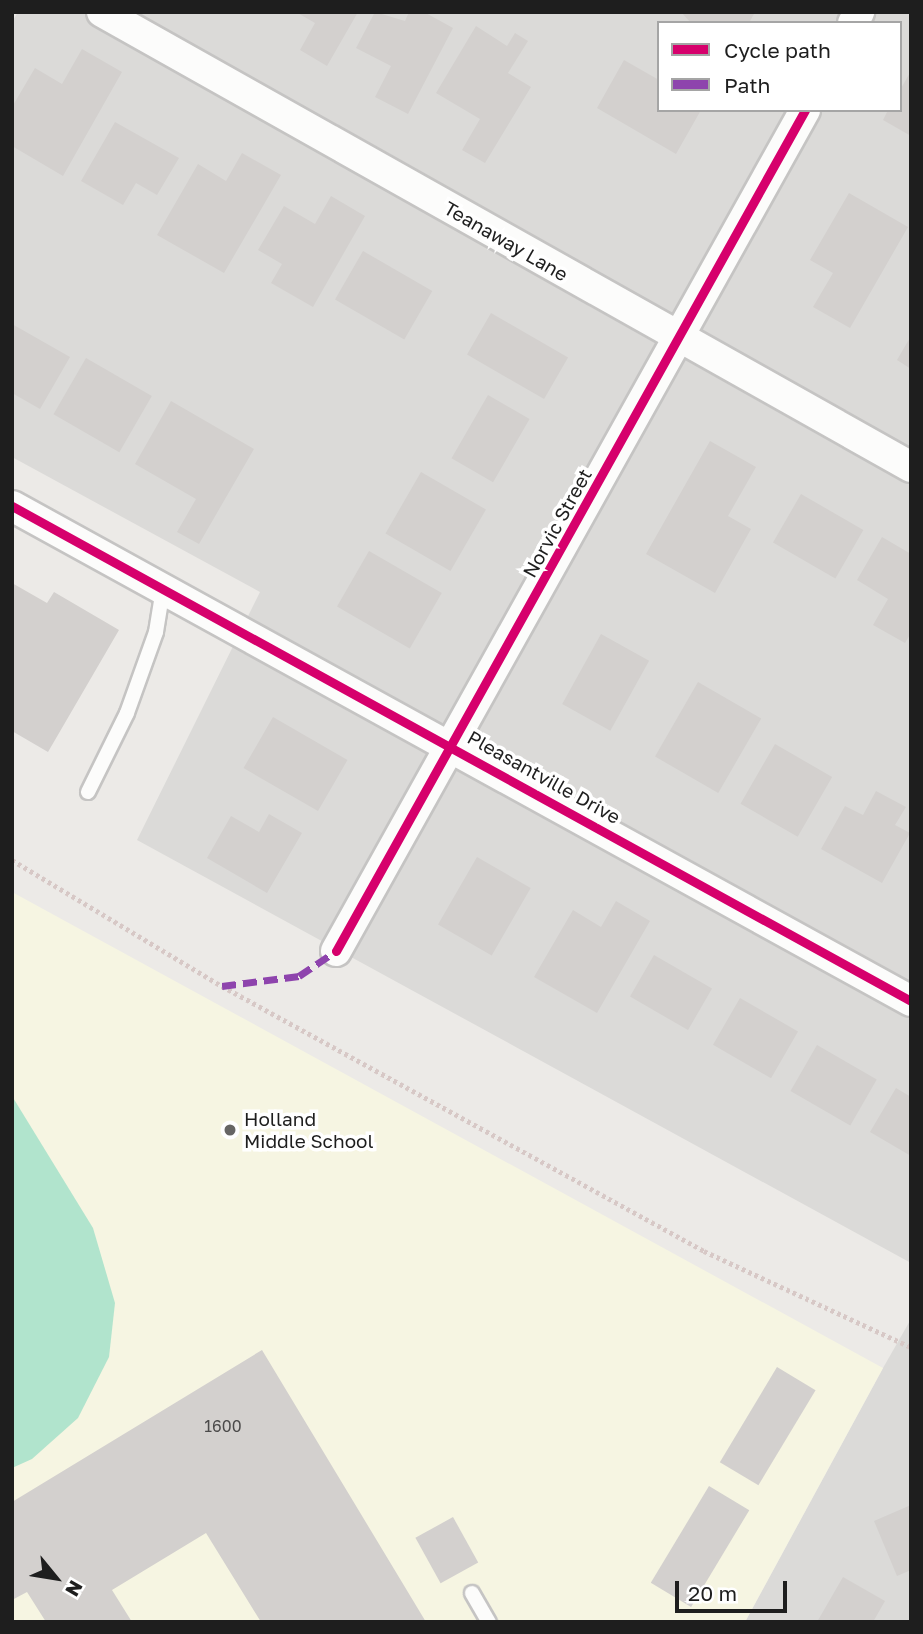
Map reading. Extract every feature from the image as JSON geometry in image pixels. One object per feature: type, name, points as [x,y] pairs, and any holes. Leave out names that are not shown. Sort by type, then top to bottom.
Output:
[{"type":"street","name":"Teanaway Lane","points":[[102,12],[678,339],[911,467]]},
{"type":"street","name":"Norvic Street","points":[[337,951],[453,747],[804,112]]},
{"type":"street","name":"Pleasantville Drive","points":[[12,506],[911,1001]]},
{"type":"lane","points":[[88,792],[127,713],[156,632],[163,589]]},
{"type":"lane","points":[[472,1593],[489,1622]]},
{"type":"path","points":[[12,860],[222,986],[704,1251],[911,1348]]},
{"type":"shaded area","points":[[18,12],[911,12],[911,1263],[137,840],[260,592],[12,457],[12,22]]},
{"type":"shaded area","name":"Holland Middle School","points":[[12,892],[883,1368],[745,1622],[12,1622]]},
{"type":"shaded area","points":[[911,1319],[911,1622],[745,1622],[883,1368]]},
{"type":"green space","points":[[12,1096],[93,1228],[115,1303],[109,1357],[78,1418],[32,1459],[12,1468]]},
{"type":"building","points":[[296,12],[358,12],[327,66],[300,50],[315,23]]},
{"type":"building","points":[[375,12],[405,21],[409,12],[424,12],[453,28],[408,114],[375,97],[391,66],[356,48]]},
{"type":"building","points":[[681,12],[755,12],[750,21],[689,21]]},
{"type":"building","points":[[476,26],[507,46],[515,33],[528,41],[508,73],[531,87],[485,163],[462,150],[480,119],[436,93]]},
{"type":"building","points":[[82,49],[122,72],[63,176],[12,146],[12,107],[35,68],[62,84]]},
{"type":"building","points":[[624,60],[657,79],[657,112],[700,112],[676,154],[597,108]]},
{"type":"building","points":[[911,71],[911,136],[883,120],[887,112],[902,112],[902,87]]},
{"type":"building","points":[[115,122],[179,158],[157,195],[136,183],[123,205],[81,181]]},
{"type":"building","points":[[242,153],[281,175],[224,273],[157,235],[198,164],[226,181]]},
{"type":"building","points":[[849,193],[908,227],[850,328],[813,307],[833,273],[810,260]]},
{"type":"building","points":[[331,196],[365,216],[313,307],[271,283],[282,264],[258,250],[284,206],[315,224]]},
{"type":"building","points":[[363,251],[432,291],[404,339],[335,299]]},
{"type":"building","points":[[491,313],[568,358],[544,399],[467,355]]},
{"type":"building","points":[[12,324],[70,357],[40,409],[12,393]]},
{"type":"building","points":[[911,336],[911,369],[897,360]]},
{"type":"building","points":[[86,358],[152,396],[119,452],[54,414]]},
{"type":"building","points":[[488,395],[530,419],[493,482],[452,458]]},
{"type":"building","points":[[171,401],[254,449],[199,544],[177,532],[196,499],[135,464]]},
{"type":"building","points":[[710,441],[756,467],[728,516],[751,529],[715,593],[646,554]]},
{"type":"building","points":[[421,472],[486,510],[450,571],[386,533]]},
{"type":"building","points":[[801,494],[863,530],[835,578],[773,542]]},
{"type":"building","points":[[882,537],[911,554],[911,633],[905,643],[873,625],[888,599],[857,580]]},
{"type":"building","points":[[369,551],[442,593],[410,648],[337,606]]},
{"type":"building","points":[[12,583],[47,603],[54,592],[119,630],[48,752],[12,731]]},
{"type":"building","points":[[601,634],[649,661],[610,731],[562,704]]},
{"type":"building","points":[[698,682],[761,718],[718,793],[655,756]]},
{"type":"building","points":[[273,717],[347,760],[318,811],[244,768]]},
{"type":"building","points":[[775,744],[832,777],[798,837],[740,804]]},
{"type":"building","points":[[876,791],[906,807],[895,825],[910,833],[882,883],[821,849],[845,806],[863,815]]},
{"type":"building","points":[[269,814],[302,833],[267,893],[207,858],[231,816],[259,832]]},
{"type":"building","points":[[477,857],[531,888],[492,956],[438,925]]},
{"type":"building","points":[[616,901],[650,921],[597,1013],[534,977],[573,910],[601,927]]},
{"type":"building","points":[[654,955],[712,988],[688,1030],[630,997]]},
{"type":"building","points":[[740,998],[798,1032],[771,1078],[713,1045]]},
{"type":"building","points":[[817,1045],[877,1080],[850,1125],[790,1091]]},
{"type":"building","points":[[896,1088],[911,1097],[911,1156],[870,1132]]},
{"type":"building","points":[[262,1350],[426,1622],[261,1622],[206,1533],[112,1590],[132,1622],[46,1622],[27,1592],[12,1600],[12,1502]]},
{"type":"building","points":[[777,1367],[816,1390],[758,1485],[720,1462]]},
{"type":"building","points":[[709,1486],[749,1510],[691,1607],[651,1583]]},
{"type":"building","points":[[911,1505],[911,1570],[897,1576],[874,1521]]},
{"type":"building","points":[[453,1517],[478,1562],[441,1583],[415,1538]]},
{"type":"building","points":[[843,1577],[885,1601],[873,1622],[817,1622]]},
{"type":"marked path","points":[[222,986],[299,976],[336,951]]},
{"type":"cycle path","points":[[336,951],[804,112]]},
{"type":"cycle path","points":[[12,506],[911,1001]]},
{"type":"place","name":"Holland Middle School","points":[[230,1130]]}]
